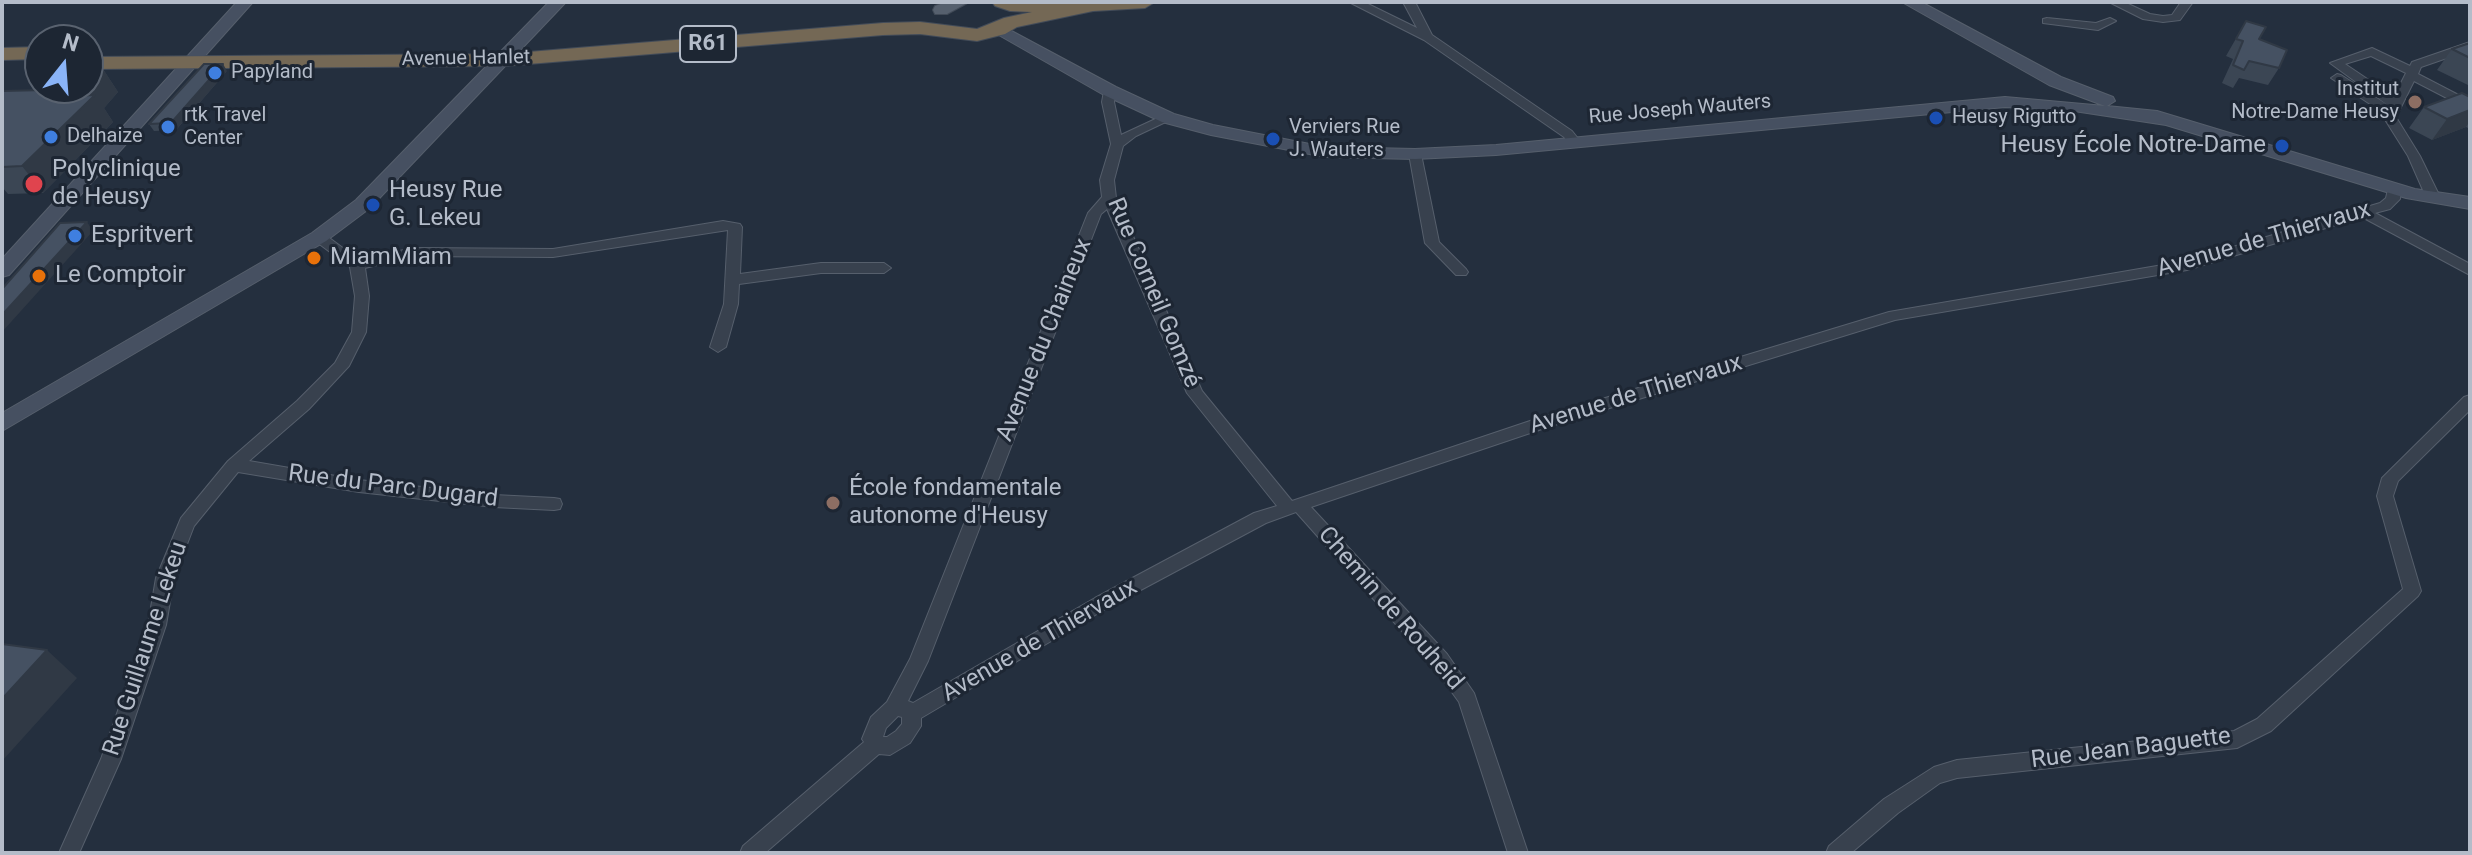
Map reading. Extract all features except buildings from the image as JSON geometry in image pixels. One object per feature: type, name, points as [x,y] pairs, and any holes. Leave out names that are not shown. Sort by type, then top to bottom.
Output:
[{"type":"highway","name":"R61","points":[[509,55],[872,20],[942,20],[964,35],[1005,15],[1145,2]]},
{"type":"highway","name":"Avenue Hanlet","points":[[104,54],[195,57],[509,55],[920,28],[942,20]]},
{"type":"highway","points":[[2,54],[24,53]]},
{"type":"highway","name":"Avenue Hanlet","points":[[104,62],[195,57]]},
{"type":"highway","points":[[2,64],[24,63]]},
{"type":"main road","name":"R61","points":[[942,20],[961,2]]},
{"type":"street","points":[[2,271],[245,2]]},
{"type":"street","points":[[2,423],[319,237],[363,204],[558,2]]},
{"type":"street","points":[[1355,2],[1428,38],[1574,141]]},
{"type":"street","points":[[1409,2],[1428,38]]},
{"type":"street","points":[[1910,2],[2061,84],[2166,120],[2394,188],[2470,203]]},
{"type":"street","points":[[2115,2],[2147,17],[2163,19],[2176,18],[2187,2]]},
{"type":"street","name":"Rue Joseph Wauters","points":[[1005,15],[1110,91],[1168,118],[1211,130],[1325,152],[1415,154],[2005,102]]},
{"type":"street","points":[[2047,21],[2098,27],[2110,21]]},
{"type":"street","points":[[2393,110],[2416,65],[2470,46]]},
{"type":"street","points":[[2433,197],[2393,110],[2336,63],[2372,52],[2470,106]]},
{"type":"street","points":[[2337,78],[2393,110]]},
{"type":"street","points":[[2005,102],[2036,96],[2061,84]]},
{"type":"street","points":[[2048,104],[2069,96],[2061,84]]},
{"type":"street","name":"Rue Corneil Gomzé","points":[[1110,91],[1108,102],[1117,144],[1107,180],[1109,198],[1195,393],[1223,432],[1294,507]]},
{"type":"street","points":[[2005,102],[2048,104],[2166,120]]},
{"type":"street","points":[[1117,144],[1132,133],[1168,118]]},
{"type":"street","points":[[1415,154],[1432,243],[1461,272]]},
{"type":"street","name":"Avenue de Thiervaux","points":[[875,745],[872,739],[878,723],[1260,518],[1542,423],[1894,315],[2187,265],[2385,206],[2393,199],[2394,188]]},
{"type":"street","name":"Avenue du Chaineux","points":[[903,711],[919,661],[1095,213],[1109,198]]},
{"type":"street","points":[[2364,213],[2470,270]]},
{"type":"street","points":[[319,237],[357,265],[413,252],[553,253],[723,225],[735,227],[731,304],[718,347]]},
{"type":"street","name":"Rue Guillaume Lekeu","points":[[69,853],[92,807],[130,706],[157,625],[165,578],[187,523],[234,465],[303,405],[341,366],[359,332],[362,296],[357,265]]},
{"type":"street","points":[[731,280],[821,268],[884,268]]},
{"type":"street","name":"Rue Jean Baguette","points":[[1836,853],[1912,791],[1934,776],[1957,769],[2237,739],[2264,725],[2412,591],[2385,496],[2390,478],[2470,401]]},
{"type":"street","name":"Rue du Parc Dugard","points":[[234,465],[359,486],[494,501],[554,504]]},
{"type":"street","name":"Chemin de Rouheid","points":[[1294,507],[1440,660],[1467,699],[1518,853]]},
{"type":"street","name":"Avenue de Thiervaux","points":[[750,853],[875,745],[890,746],[903,737],[911,726],[903,711]]},
{"type":"place","name":"Papyland","points":[[215,73]]},
{"type":"place","name":"Institut Notre-Dame Heusy","points":[[2415,102]]},
{"type":"place","name":"Heusy Rigutto","points":[[1936,118]]},
{"type":"place","name":"rtk Travel Center","points":[[168,127]]},
{"type":"place","name":"Delhaize","points":[[51,137]]},
{"type":"place","name":"Verviers Rue J. Wauters","points":[[1273,139]]},
{"type":"place","name":"Heusy École Notre-Dame","points":[[2282,146]]},
{"type":"place","name":"Polyclinique de Heusy","points":[[34,184]]},
{"type":"place","name":"Heusy Rue G. Lekeu","points":[[373,205]]},
{"type":"place","name":"Espritvert","points":[[75,236]]},
{"type":"place","name":"MiamMiam","points":[[314,258]]},
{"type":"place","name":"Le Comptoir","points":[[39,276]]},
{"type":"place","name":"École fondamentale autonome d'Heusy","points":[[833,503]]}]
